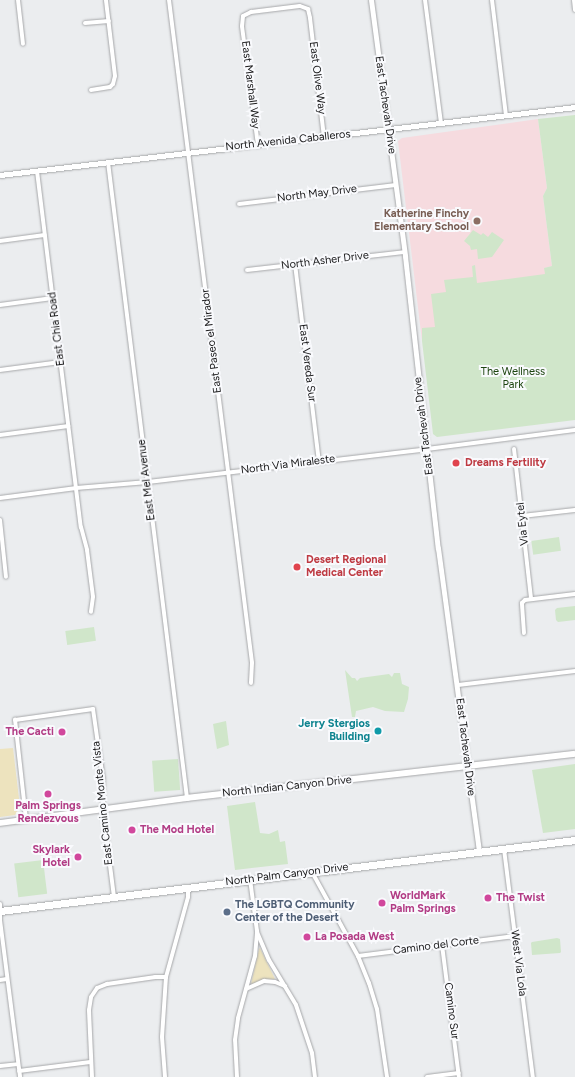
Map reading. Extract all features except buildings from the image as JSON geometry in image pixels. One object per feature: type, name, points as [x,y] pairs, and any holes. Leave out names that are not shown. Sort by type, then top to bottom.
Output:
[{"type":"main road","name":"North Indian Canyon Drive","points":[[0,823],[187,798],[575,754]]},
{"type":"main road","name":"North Palm Canyon Drive","points":[[0,911],[575,840]]},
{"type":"street","points":[[18,0],[23,44]]},
{"type":"street","points":[[91,90],[110,87],[114,84],[115,76],[106,0]]},
{"type":"street","name":"East Paseo el Mirador","points":[[169,0],[252,662],[251,683]]},
{"type":"street","name":"East Tachevah Drive","points":[[371,0],[396,185],[442,578],[458,685],[479,852]]},
{"type":"street","points":[[425,0],[441,123]]},
{"type":"street","points":[[492,0],[506,115]]},
{"type":"street","points":[[574,0],[575,10]]},
{"type":"street","name":"East Marshall Way","points":[[258,145],[242,26],[243,16],[251,12],[300,6],[308,9],[310,18]]},
{"type":"street","name":"East Olive Way","points":[[310,18],[324,137]]},
{"type":"street","points":[[85,23],[109,21]]},
{"type":"street","name":"North Avenida Caballeros","points":[[0,175],[575,107]]},
{"type":"street","name":"East Mel Avenue","points":[[108,162],[187,798]]},
{"type":"street","name":"East Chia Road","points":[[38,171],[81,527],[87,550],[93,596],[91,612]]},
{"type":"street","name":"North May Drive","points":[[239,204],[396,185]]},
{"type":"street","points":[[0,241],[45,235]]},
{"type":"street","name":"North Asher Drive","points":[[247,270],[404,252]]},
{"type":"street","name":"East Vereda Sur","points":[[295,264],[319,461]]},
{"type":"street","points":[[0,305],[53,298]]},
{"type":"street","points":[[0,370],[60,362]]},
{"type":"street","points":[[0,435],[68,426]]},
{"type":"street","name":"North Via Miraleste","points":[[0,498],[76,488],[148,482],[575,430]]},
{"type":"street","name":"Via Eytel","points":[[514,449],[531,599]]},
{"type":"street","points":[[522,516],[575,510]]},
{"type":"street","points":[[0,520],[6,577]]},
{"type":"street","points":[[524,633],[522,603],[525,600],[575,594]]},
{"type":"street","points":[[458,685],[575,671]]},
{"type":"street","name":"East Camino Monte Vista","points":[[26,820],[15,720],[93,709],[102,779],[103,810],[114,897]]},
{"type":"street","name":"West Via Lola","points":[[504,849],[533,1077]]},
{"type":"street","points":[[312,872],[358,956],[377,1009],[387,1077]]},
{"type":"street","points":[[237,1077],[235,1040],[238,1018],[255,956],[257,931],[250,879]]},
{"type":"street","points":[[165,1077],[162,1037],[166,977],[188,897],[188,887]]},
{"type":"street","points":[[0,904],[7,979],[20,1077]]},
{"type":"street","points":[[257,931],[269,960],[296,1005],[312,1053],[315,1077]]},
{"type":"street","name":"Camino del Corte","points":[[358,956],[514,936]]},
{"type":"street","name":"Camino Sur","points":[[442,945],[459,1075]]},
{"type":"street","points":[[92,1077],[90,1062],[89,1010],[91,997],[97,988],[107,984],[155,977],[166,977]]},
{"type":"street","points":[[0,980],[7,979]]},
{"type":"street","points":[[246,989],[264,981],[275,982],[285,986]]},
{"type":"street","points":[[19,1071],[90,1062]]},
{"type":"street","points":[[0,1066],[18,1064]]},
{"type":"street","points":[[427,1077],[459,1075]]},
{"type":"shaded area","name":"Katherine Finchy Elementary School","points":[[538,119],[547,188],[543,196],[552,266],[545,268],[551,326],[422,341],[398,141],[402,138]]},
{"type":"green space","name":"The Wellness Park","points":[[575,115],[575,420],[437,437],[433,434],[422,341],[422,328],[435,327],[431,294],[446,292],[444,280],[473,277],[472,266],[475,265],[477,283],[545,274],[544,268],[552,266],[543,196],[547,188],[538,119]]},
{"type":"green space","points":[[473,230],[481,235],[483,233],[488,237],[492,232],[504,240],[492,257],[478,259],[477,249],[471,250],[470,246],[464,241]]},
{"type":"green space","points":[[559,537],[561,551],[533,555],[531,541]]},
{"type":"green space","points":[[575,606],[575,620],[558,622],[556,620],[555,610],[557,608]]},
{"type":"green space","points":[[94,627],[96,641],[67,645],[65,631]]},
{"type":"green space","points":[[345,670],[357,681],[360,678],[389,674],[392,677],[394,673],[400,673],[402,684],[409,687],[408,699],[404,712],[385,711],[373,707],[356,711],[355,717],[352,717]]},
{"type":"green space","points":[[226,721],[229,745],[217,749],[213,724]]},
{"type":"green space","points":[[178,759],[180,790],[154,792],[152,761]]},
{"type":"green space","points":[[575,764],[575,829],[543,833],[532,770]]},
{"type":"green space","points":[[255,802],[260,833],[269,834],[278,830],[280,842],[285,841],[288,864],[235,870],[227,806]]},
{"type":"green space","points":[[43,860],[47,894],[18,897],[14,864]]},
{"type":"green space","points":[[557,938],[560,939],[560,953],[532,955],[532,942]]},
{"type":"sand","points":[[13,748],[20,807],[15,815],[0,817],[0,749]]},
{"type":"sand","points":[[260,948],[275,979],[251,984],[259,949]]},
{"type":"place","name":"Katherine Finchy Elementary School","points":[[477,221]]},
{"type":"place","name":"Dreams Fertility","points":[[456,463]]},
{"type":"place","name":"Desert Regional Medical Center","points":[[297,567]]},
{"type":"place","name":"Jerry Stergios Building","points":[[378,731]]},
{"type":"place","name":"The Cacti","points":[[62,732]]},
{"type":"place","name":"Palm Springs Rendezvous","points":[[48,794]]},
{"type":"place","name":"The Mod Hotel","points":[[132,830]]},
{"type":"place","name":"Skylark Hotel","points":[[78,857]]},
{"type":"place","name":"The Twist","points":[[488,898]]},
{"type":"place","name":"WorldMark Palm Springs","points":[[382,903]]},
{"type":"place","name":"The LGBTQ Community Center of the Desert","points":[[227,912]]},
{"type":"place","name":"La Posada West","points":[[307,937]]}]
